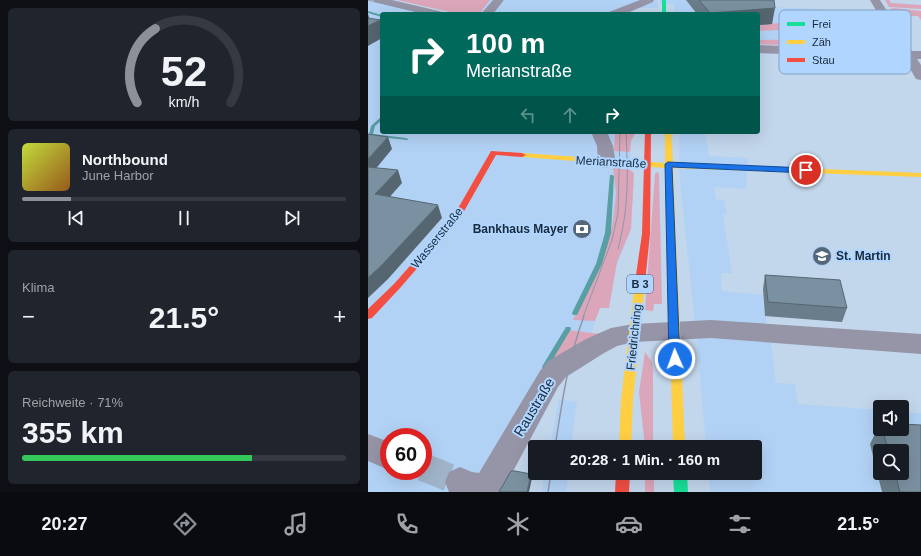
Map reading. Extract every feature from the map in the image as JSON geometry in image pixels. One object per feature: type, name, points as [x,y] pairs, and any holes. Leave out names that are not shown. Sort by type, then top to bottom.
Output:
[{"type":"main road","points":[[664,0],[664,12]]},
{"type":"main road","name":"Friedrichring","points":[[625,440],[627,400],[646,234],[648,134]]},
{"type":"main road","points":[[668,134],[673,330],[679,440]]},
{"type":"main road","name":"Merianstraße","points":[[494,153],[607,163],[668,164],[921,175]]},
{"type":"main road","name":"Wasserstraße","points":[[368,315],[397,286],[456,218],[494,153]]},
{"type":"main road","points":[[622,492],[623,480]]},
{"type":"main road","points":[[680,480],[681,492]]},
{"type":"street","points":[[378,0],[430,12]]},
{"type":"street","points":[[489,12],[499,0]]},
{"type":"street","points":[[875,0],[881,10]]},
{"type":"street","points":[[620,12],[652,2]]},
{"type":"street","points":[[368,4],[400,12]]},
{"type":"street","points":[[760,49],[779,50]]},
{"type":"street","points":[[911,54],[921,55]]},
{"type":"street","points":[[911,59],[921,76]]},
{"type":"street","points":[[602,139],[607,163]]},
{"type":"street","name":"Raustraße","points":[[460,482],[468,487],[487,488],[549,379],[557,369],[611,338],[634,333],[710,329],[921,344]]},
{"type":"street","points":[[368,447],[380,452]]},
{"type":"shaded area","points":[[368,0],[423,12],[380,12],[380,134],[631,134],[630,169],[634,173],[631,229],[595,321],[590,340],[489,471],[460,492],[368,492]]},
{"type":"shaded area","points":[[397,0],[490,0],[481,12],[450,12]]},
{"type":"shaded area","points":[[490,0],[658,0],[658,8],[638,8],[626,12],[481,12]]},
{"type":"shaded area","points":[[660,0],[737,0],[738,6],[821,10],[779,10],[779,45],[760,44],[760,12],[675,12],[674,4],[660,4]]},
{"type":"shaded area","points":[[885,0],[889,0],[891,3],[921,5],[921,9],[889,7]]},
{"type":"shaded area","points":[[894,8],[921,11],[921,20],[918,16],[911,16],[911,10],[890,9]]},
{"type":"shaded area","points":[[779,23],[779,30],[760,31],[760,25]]},
{"type":"shaded area","points":[[760,40],[779,40],[779,45],[760,44]]},
{"type":"shaded area","points":[[615,134],[635,134],[631,141],[630,152],[614,151]]},
{"type":"shaded area","points":[[679,134],[705,134],[709,156],[748,158],[746,189],[714,187],[716,199],[724,200],[727,214],[723,215],[732,273],[721,273],[722,291],[763,295],[776,383],[795,384],[798,404],[873,409],[873,436],[909,436],[909,412],[921,413],[921,492],[710,492],[709,480],[762,480],[762,440],[705,440],[698,352],[680,181]]},
{"type":"shaded area","points":[[613,168],[630,170],[634,173],[631,229],[617,262],[609,308],[600,308],[595,321],[573,320],[600,261],[612,228],[616,193]]},
{"type":"shaded area","points":[[657,172],[659,174],[662,304],[654,304],[653,311],[645,310],[655,174]]},
{"type":"shaded area","points":[[569,330],[600,334],[549,365]]},
{"type":"shaded area","points":[[645,352],[652,362],[653,372],[653,440],[644,440],[639,392]]},
{"type":"shaded area","points":[[559,399],[577,402],[572,440],[551,440]]},
{"type":"shaded area","points":[[544,480],[567,480],[566,492],[542,492]]},
{"type":"shaded area","points":[[645,480],[654,480],[654,492],[645,492]]},
{"type":"building","points":[[699,0],[774,0],[775,8],[723,12],[709,12]]},
{"type":"building","points":[[368,18],[380,20],[368,26]]},
{"type":"building","points":[[368,134],[388,137],[368,159]]},
{"type":"building","points":[[368,167],[398,170],[375,194],[438,205],[368,278]]},
{"type":"building","points":[[765,275],[840,280],[847,308],[768,302]]},
{"type":"building","points":[[909,424],[921,425],[921,492],[900,492],[897,480],[909,480],[909,444],[887,444],[884,436],[909,436]]},
{"type":"building","points":[[511,471],[528,473],[528,480],[530,480],[527,492],[499,492]]},
{"type":"waterway","points":[[368,12],[380,15]]},
{"type":"waterway","points":[[380,120],[373,126],[371,135],[406,139]]},
{"type":"waterway","points":[[575,313],[599,264],[608,233],[612,176]]},
{"type":"waterway","points":[[545,367],[568,329]]},
{"type":"tunnel","points":[[432,471],[460,482]]},
{"type":"tram line","points":[[368,0],[419,12]]},
{"type":"tram line","points":[[583,317],[612,240],[618,213],[620,134]]},
{"type":"tram line","points":[[618,249],[622,234],[627,191],[626,134]]},
{"type":"tram line","points":[[556,440],[570,364],[578,332],[584,316]]},
{"type":"tram line","points":[[548,492],[550,480]]},
{"type":"traffic: fast","points":[[664,0],[664,12]]},
{"type":"traffic: fast","points":[[680,480],[681,492]]},
{"type":"traffic: slow","points":[[668,134],[679,440]]},
{"type":"traffic: slow","points":[[522,155],[654,165],[921,175]]},
{"type":"traffic: slow","points":[[625,440],[627,400],[640,282]]},
{"type":"traffic: jam","points":[[640,282],[646,234],[648,134]]},
{"type":"traffic: jam","points":[[368,315],[397,286],[456,218],[494,153],[522,155]]},
{"type":"traffic: jam","points":[[622,492],[623,480]]},
{"type":"place","name":"Bankhaus Mayer","points":[[582,229]]},
{"type":"place","name":"St. Martin","points":[[822,256]]},
{"type":"route","points":[[675,359],[668,164],[806,170]]}]
